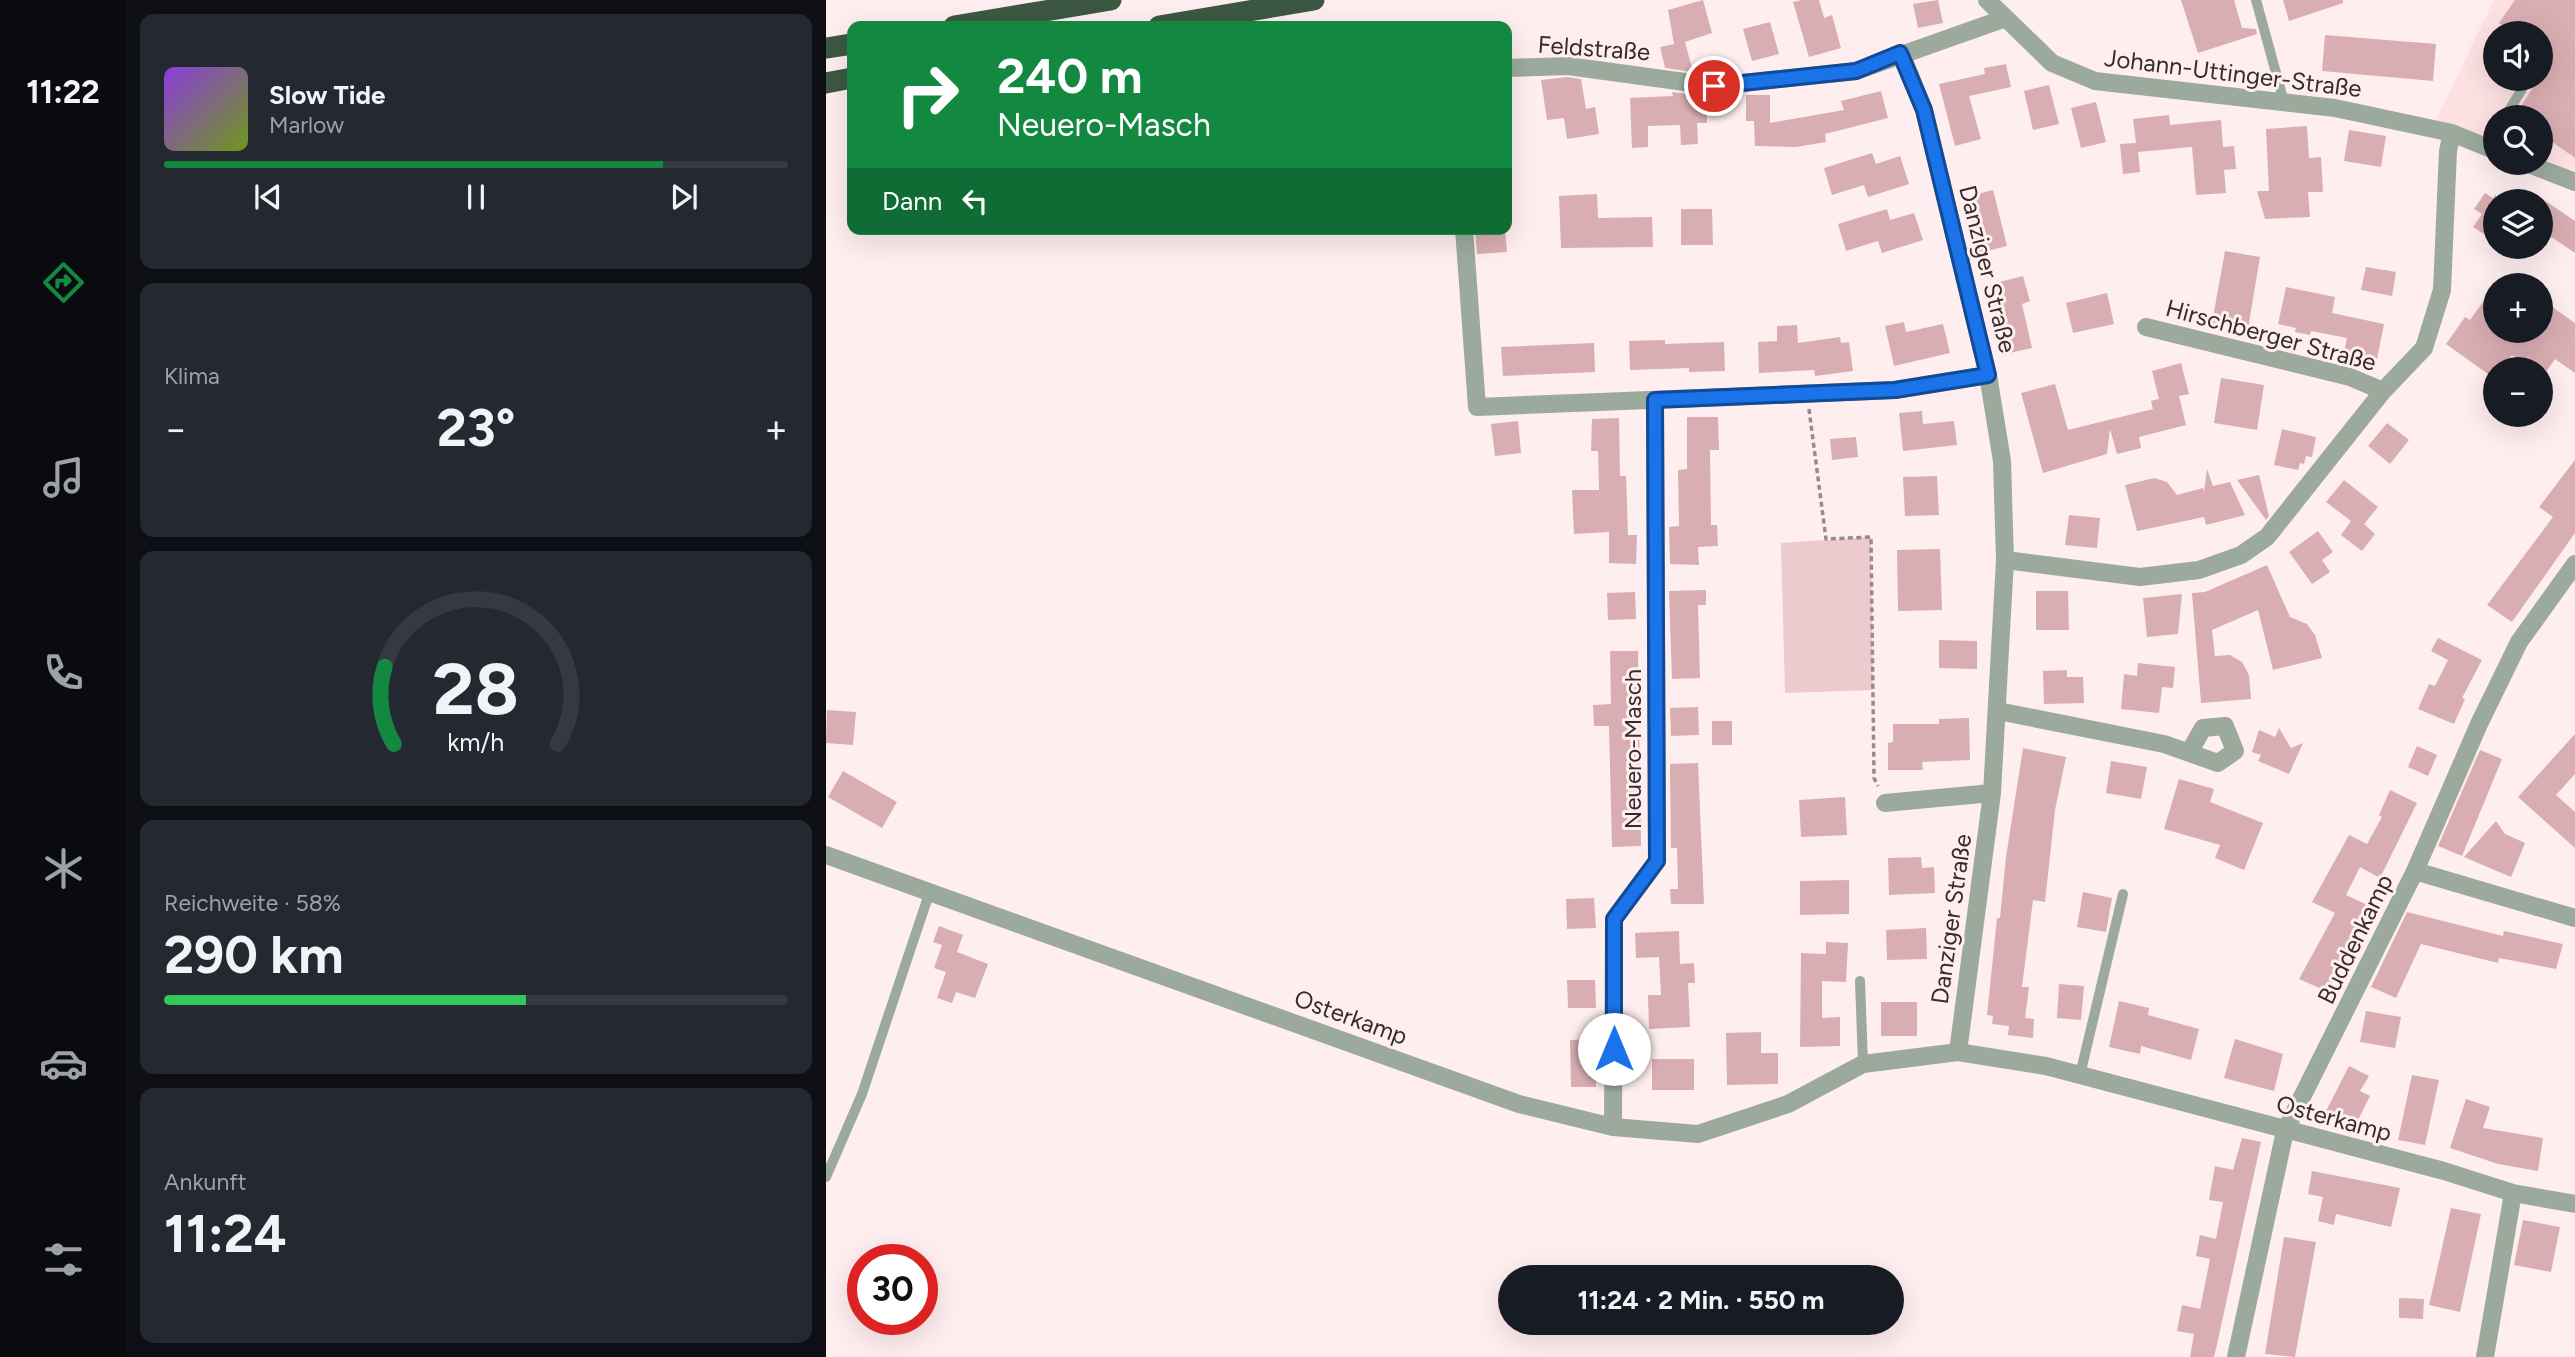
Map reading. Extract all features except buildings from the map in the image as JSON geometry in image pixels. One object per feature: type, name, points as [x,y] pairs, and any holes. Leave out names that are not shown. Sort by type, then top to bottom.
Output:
[{"type":"highway","points":[[984,21],[1111,0]]},
{"type":"highway","points":[[1189,21],[1314,0]]},
{"type":"highway","points":[[826,48],[847,45]]},
{"type":"highway","points":[[826,83],[847,79]]},
{"type":"street","name":"Johann-Uttinger-Straße","points":[[1987,0],[2003,19],[2052,64],[2095,81],[2335,108],[2483,141]]},
{"type":"street","name":"Feldstraße","points":[[1512,68],[1568,66],[1714,86],[1856,71],[1900,53],[2003,19]]},
{"type":"street","name":"Danziger Straße","points":[[1900,53],[1924,110],[1988,375],[2002,461],[2005,560],[1992,793],[1958,1052]]},
{"type":"street","name":"Hirschberger Straße","points":[[2005,560],[2140,577],[2199,570],[2241,555],[2267,537],[2383,391],[2424,348],[2442,290],[2448,151],[2452,133]]},
{"type":"street","points":[[2553,173],[2575,182]]},
{"type":"street","points":[[1464,235],[1477,407],[1895,390],[1988,375]]},
{"type":"street","name":"Hirschberger Straße","points":[[2146,327],[2350,377],[2383,391]]},
{"type":"street","name":"Neuero-Masch","points":[[1613,1127],[1614,919],[1657,861],[1655,400]]},
{"type":"street","name":"Buddenkamp","points":[[2236,1357],[2285,1131],[2415,870],[2479,724],[2519,642],[2575,564]]},
{"type":"street","points":[[1998,711],[2190,751]]},
{"type":"street","name":"Danziger Straße","points":[[1885,803],[1992,793]]},
{"type":"street","name":"Osterkamp","points":[[826,855],[1518,1104],[1613,1127],[1698,1134],[1788,1104],[1863,1065],[1958,1052],[2046,1066],[2444,1171],[2513,1193],[2575,1204]]},
{"type":"street","points":[[2415,870],[2575,918]]},
{"type":"street","points":[[2485,1357],[2513,1193]]},
{"type":"lane","points":[[2256,0],[2284,103]]},
{"type":"lane","points":[[826,1177],[862,1094],[930,891]]},
{"type":"lane","points":[[2080,1075],[2123,894]]},
{"type":"lane","points":[[1860,981],[1863,1065]]},
{"type":"path","points":[[1807,393],[1826,539],[1871,537],[1874,778],[1885,803]]},
{"type":"shaded area","points":[[2494,0],[2575,0],[2575,173],[2553,163],[2553,105],[2483,105],[2483,137],[2436,120],[2483,23],[2483,91],[2553,91],[2553,21],[2484,21]]},
{"type":"shaded area","points":[[1871,537],[1873,690],[1785,693],[1781,543]]},
{"type":"route","points":[[1614,1049],[1614,919],[1657,861],[1655,400],[1895,390],[1988,375],[1924,110],[1900,53],[1856,71],[1714,86]]}]
